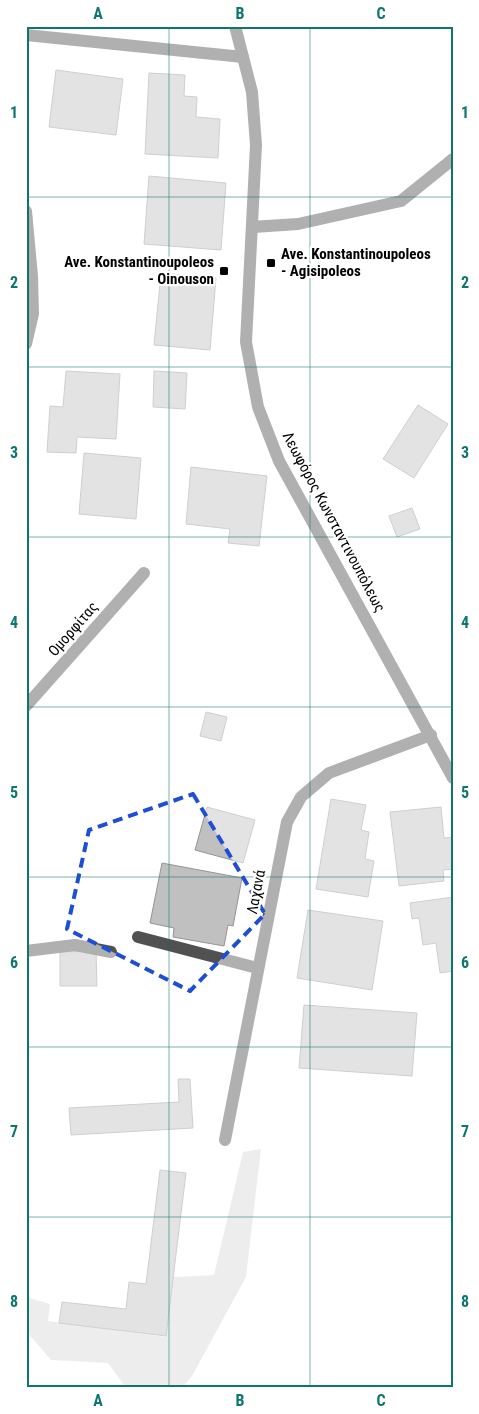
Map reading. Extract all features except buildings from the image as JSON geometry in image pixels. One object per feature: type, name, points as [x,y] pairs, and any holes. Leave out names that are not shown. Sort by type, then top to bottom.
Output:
[{"type":"street","name":"Λεωφόρος Κωνσταντινουπόλεως","points":[[235,26],[252,92],[256,145],[246,342],[258,407],[279,461],[453,778]]},
{"type":"street","points":[[26,35],[243,58]]},
{"type":"street","points":[[252,227],[298,224],[401,202],[453,159]]},
{"type":"street","points":[[26,211],[32,276],[33,314],[26,344]]},
{"type":"street","name":"Ομορφίτας","points":[[26,706],[144,573]]},
{"type":"street","name":"Λαχανά","points":[[226,1140],[257,968],[287,822],[301,797],[329,773],[431,735]]},
{"type":"street","points":[[138,937],[257,968]]},
{"type":"street","points":[[26,950],[75,945],[111,952]]},
{"type":"highlighted area","points":[[193,794],[265,914],[190,991],[67,929],[89,830]]},
{"type":"shaded area","points":[[261,1149],[246,1277],[192,1376],[182,1388],[126,1388],[108,1363],[51,1360],[26,1331],[26,1297],[50,1304],[48,1321],[165,1337],[173,1277],[214,1275],[243,1152]]},
{"type":"place","name":"Ave. Konstantinoupoleos - Agisipoleos","points":[[271,263]]},
{"type":"place","name":"Ave. Konstantinoupoleos - Oinouson","points":[[224,271]]}]
